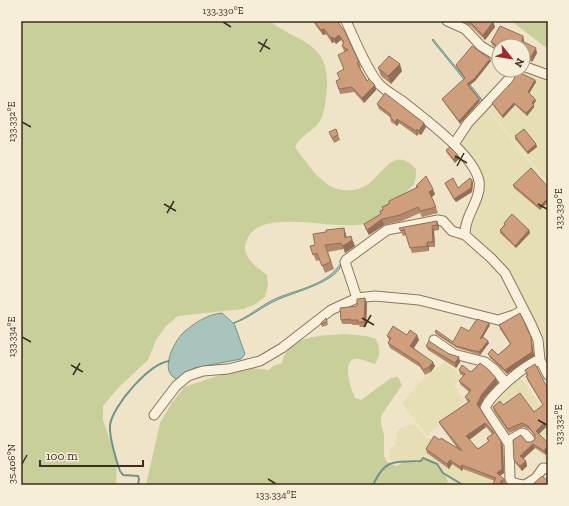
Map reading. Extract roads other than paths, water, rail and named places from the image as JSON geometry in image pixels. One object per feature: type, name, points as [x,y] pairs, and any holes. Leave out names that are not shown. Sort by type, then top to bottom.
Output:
[{"type":"street","points":[[346,21],[376,80],[454,144],[472,165],[479,181],[478,196],[465,224],[465,235]]},
{"type":"street","points":[[447,21],[465,29],[481,46],[491,52]]},
{"type":"street","points":[[531,69],[548,75]]},
{"type":"street","points":[[454,144],[468,123],[509,78]]},
{"type":"street","points":[[357,298],[345,261],[377,236],[395,228],[438,220],[445,223],[452,231],[465,235],[502,270],[538,340],[540,360],[548,375]]},
{"type":"street","points":[[154,415],[176,386],[188,376],[203,371],[228,369],[260,361],[282,348],[331,310],[357,298],[375,296],[419,300],[498,320],[514,315],[523,310]]},
{"type":"street","points":[[434,340],[454,354],[485,362],[494,369],[506,383]]},
{"type":"street","points":[[540,360],[529,364],[506,383],[485,408],[508,441],[510,456],[510,479],[513,482],[524,485],[536,478],[544,468],[548,469]]},
{"type":"street","points":[[508,441],[522,433],[525,434],[531,441]]},
{"type":"water","points":[[433,39],[484,102],[483,103],[432,40]]},
{"type":"water","points":[[341,263],[339,269],[324,281],[277,300],[234,323],[245,354],[241,359],[194,368],[180,380],[173,377],[169,372],[169,358],[175,344],[183,333],[196,323],[206,317],[222,313],[233,323],[277,298],[320,281],[335,270]]},
{"type":"waterway","points":[[531,64],[538,67]]},
{"type":"waterway","points":[[138,485],[138,476],[123,475],[120,471],[115,455],[110,425],[118,407],[142,377],[152,369],[169,361]]},
{"type":"waterway","points":[[374,483],[383,468],[388,465],[399,462],[421,461],[423,458],[437,464],[443,473],[463,485]]}]
